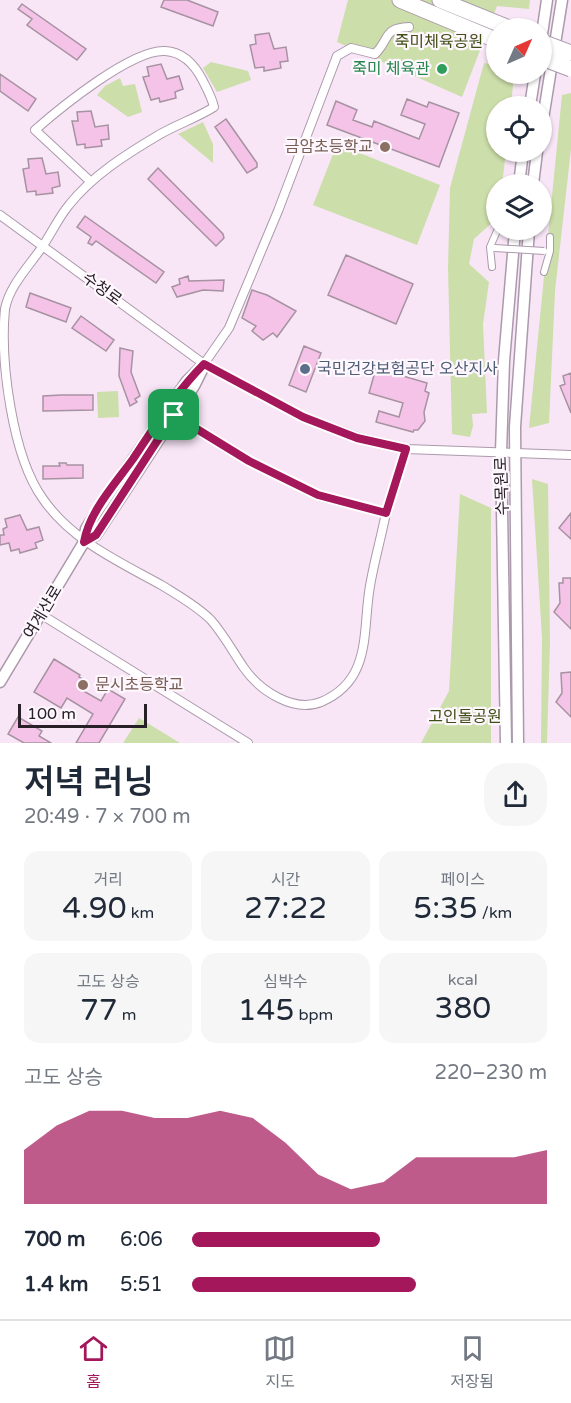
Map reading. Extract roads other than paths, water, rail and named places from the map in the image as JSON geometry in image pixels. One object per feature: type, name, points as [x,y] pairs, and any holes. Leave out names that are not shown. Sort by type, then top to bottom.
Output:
[{"type":"highway","points":[[400,0],[486,35]]},
{"type":"highway","points":[[440,0],[486,19]]},
{"type":"highway","points":[[552,46],[571,53]]},
{"type":"highway","points":[[552,62],[571,69]]},
{"type":"street","points":[[544,18],[547,0]]},
{"type":"street","points":[[547,96],[562,0]]},
{"type":"street","points":[[204,364],[229,328],[278,211],[337,56],[351,48],[375,54],[389,32],[396,27],[409,27]]},
{"type":"street","points":[[91,182],[35,130],[67,103],[106,76],[148,53],[172,52],[190,62],[197,70],[214,107],[136,148],[91,182],[67,207],[43,246],[18,280],[6,305],[4,321],[6,381],[14,428],[30,478],[51,509],[84,542],[184,599],[210,619],[230,644],[245,670],[275,696],[303,707],[321,702],[339,692],[357,668],[364,649],[369,589],[386,513],[406,449]]},
{"type":"street","name":"수청로","points":[[0,215],[204,364],[303,417],[357,438],[406,449],[515,453]]},
{"type":"street","points":[[492,267],[495,240]]},
{"type":"street","name":"수목원로","points":[[506,743],[501,452],[504,361],[513,240]]},
{"type":"street","name":"수목원로","points":[[518,743],[515,453],[528,240]]},
{"type":"street","points":[[544,272],[549,240]]},
{"type":"street","points":[[493,247],[547,251]]},
{"type":"street","name":"여계산로","points":[[84,542],[96,535],[194,386],[204,364]]},
{"type":"street","name":"여계산로","points":[[0,682],[42,615],[84,542],[86,530],[112,489],[187,381],[204,364]]},
{"type":"street","points":[[174,415],[249,461],[318,495],[386,513]]},
{"type":"street","points":[[515,453],[571,455]]},
{"type":"street","points":[[42,615],[248,743]]},
{"type":"place","name":"죽미 체육관","points":[[442,69]]},
{"type":"place","name":"금암초등학교","points":[[385,147]]},
{"type":"place","name":"국민건강보험공단 오산지사","points":[[305,369]]},
{"type":"place","name":"문시초등학교","points":[[83,685]]},
{"type":"park label","name":"죽미체육공원","points":[[439,42]]},
{"type":"park label","name":"고인돌공원","points":[[465,717]]}]
